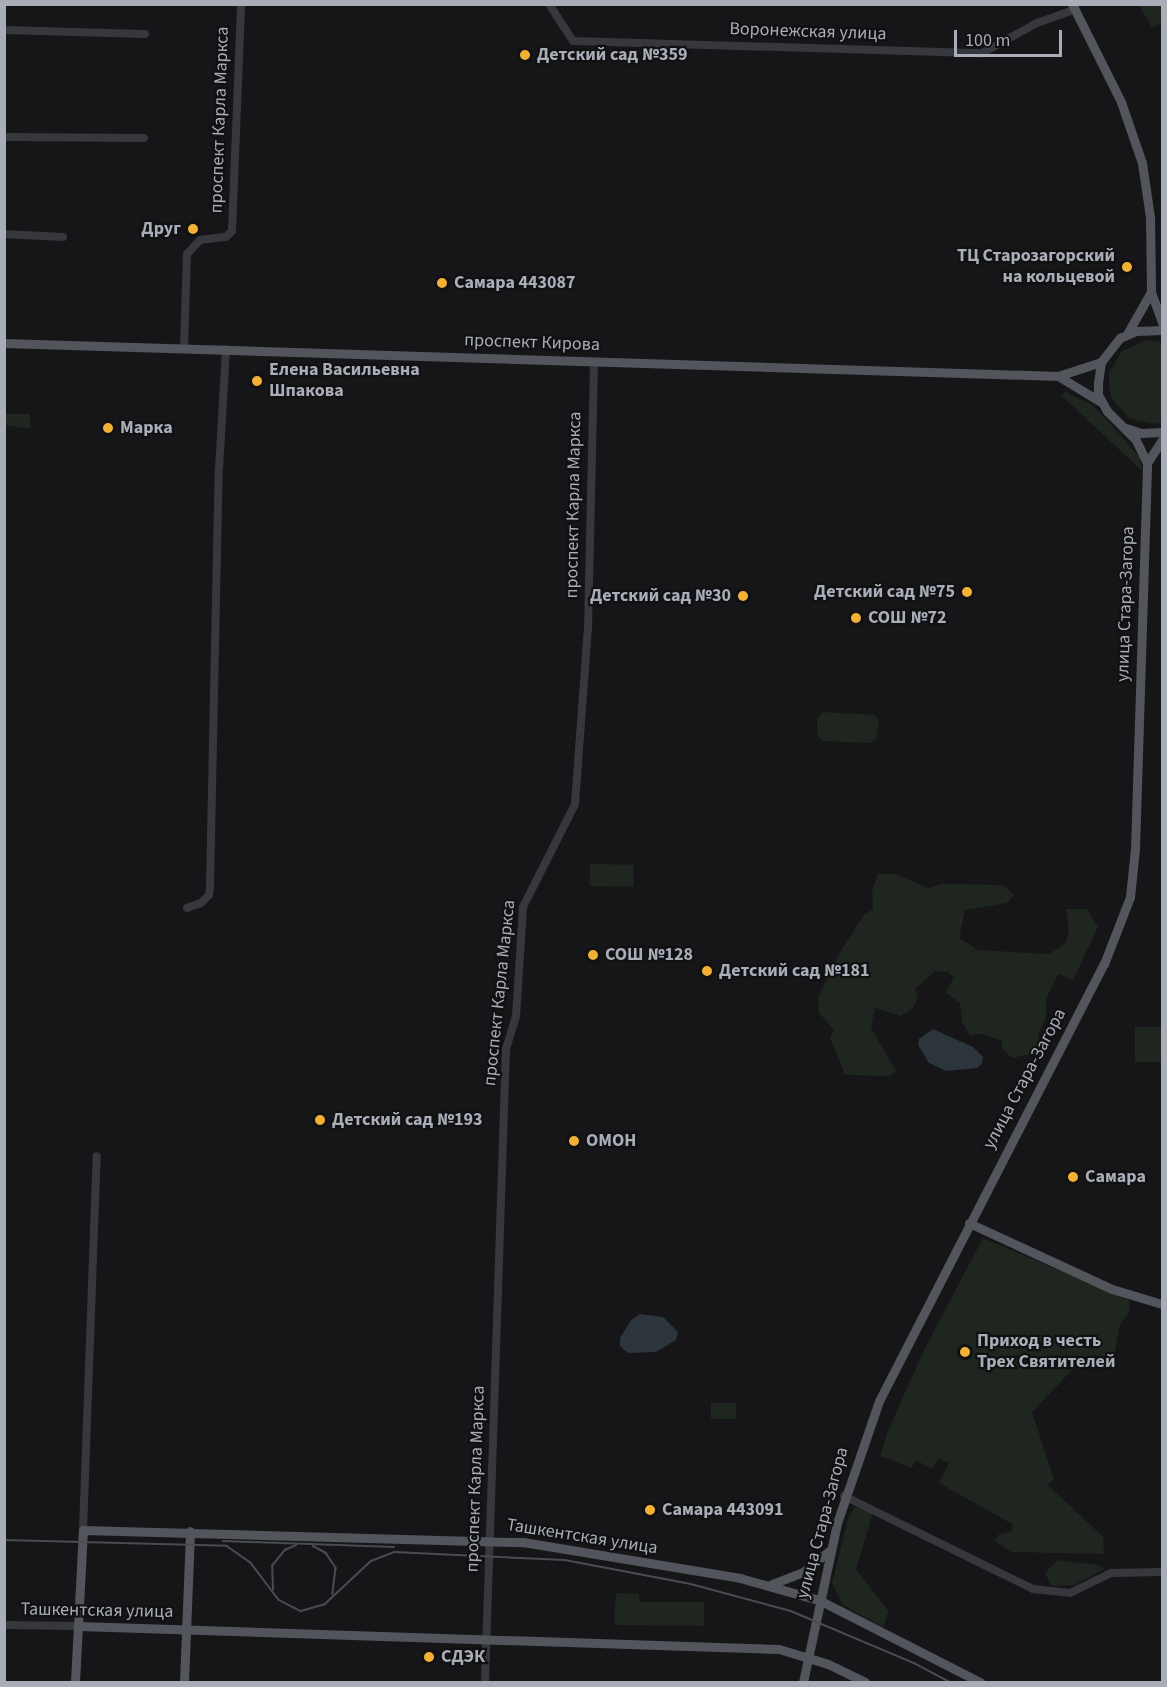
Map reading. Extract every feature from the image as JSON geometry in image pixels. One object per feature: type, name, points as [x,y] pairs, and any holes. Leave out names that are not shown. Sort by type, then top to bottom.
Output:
[{"type":"main road","points":[[1074,7],[1121,102],[1142,163],[1150,217],[1151,292],[1162,323]]},
{"type":"main road","points":[[1101,402],[1098,382],[1101,362],[1114,344],[1127,334],[1151,292]]},
{"type":"main road","points":[[1127,334],[1146,329],[1162,330]]},
{"type":"main road","name":"проспект Кирова","points":[[4,343],[1058,376]]},
{"type":"main road","points":[[1058,376],[1101,362]]},
{"type":"main road","points":[[1058,376],[1101,402],[1124,427],[1148,463],[1162,440]]},
{"type":"main road","points":[[1124,427],[1141,433],[1162,432]]},
{"type":"main road","name":"улица Стара-Загора","points":[[803,1683],[829,1551],[844,1496],[879,1401],[1104,964],[1130,897],[1135,849],[1148,463]]},
{"type":"main road","points":[[969,1223],[1103,1286],[1162,1304]]},
{"type":"main road","points":[[75,1683],[83,1530]]},
{"type":"main road","name":"Ташкентская улица","points":[[83,1530],[190,1531],[534,1544],[772,1584],[819,1600],[980,1683]]},
{"type":"main road","points":[[184,1683],[188,1629],[190,1531]]},
{"type":"main road","points":[[772,1584],[803,1572],[829,1551]]},
{"type":"main road","name":"Ташкентская улица","points":[[79,1626],[779,1649],[807,1658],[865,1683]]},
{"type":"street","name":"проспект Карла Маркса","points":[[184,348],[187,254],[200,240],[226,237],[232,231],[241,4]]},
{"type":"street","name":"Воронежская улица","points":[[549,4],[573,41],[982,53],[1037,23],[1074,7]]},
{"type":"street","points":[[4,30],[145,34]]},
{"type":"street","points":[[4,137],[144,138]]},
{"type":"street","points":[[4,234],[63,237]]},
{"type":"street","points":[[187,908],[201,903],[209,895],[210,885],[219,468],[226,349]]},
{"type":"street","name":"проспект Карла Маркса","points":[[485,1683],[506,1049],[516,1016],[523,907],[575,804],[588,629],[594,362]]},
{"type":"street","points":[[83,1530],[97,1156]]},
{"type":"street","points":[[844,1496],[1033,1589],[1070,1593],[1112,1573],[1162,1572]]},
{"type":"street","name":"Ташкентская улица","points":[[4,1625],[79,1626]]},
{"type":"shaded area","points":[[1139,5],[1162,5],[1162,22],[1152,28]]},
{"type":"shaded area","points":[[1147,340],[1162,342],[1162,422],[1155,424],[1130,419],[1112,399],[1109,387],[1109,373],[1122,351]]},
{"type":"shaded area","points":[[1065,392],[1091,404],[1111,424],[1140,458],[1142,471],[1061,395]]},
{"type":"shaded area","points":[[5,414],[30,414],[30,429],[5,425]]},
{"type":"shaded area","points":[[823,712],[875,715],[879,721],[876,739],[871,743],[823,741],[817,735],[817,718]]},
{"type":"shaded area","points":[[590,864],[634,865],[634,887],[590,886]]},
{"type":"shaded area","points":[[878,874],[896,874],[928,888],[942,884],[1003,885],[1014,895],[1007,903],[965,910],[959,938],[978,950],[1049,954],[1065,944],[1069,932],[1066,909],[1087,909],[1098,927],[1073,980],[1058,974],[1046,999],[1046,1017],[1038,1035],[1042,1041],[1036,1053],[1012,1058],[1002,1048],[1002,1041],[983,1034],[970,1035],[962,1022],[960,1003],[945,992],[954,978],[948,972],[935,971],[915,989],[918,997],[913,1008],[901,1016],[875,1008],[871,1028],[896,1071],[890,1076],[845,1075],[830,1037],[834,1030],[819,1013],[818,997],[840,952],[864,915],[873,909],[872,891]]},
{"type":"shaded area","points":[[1135,1027],[1162,1027],[1162,1062],[1135,1062]]},
{"type":"shaded area","points":[[933,1029],[973,1047],[983,1057],[982,1063],[977,1068],[946,1071],[929,1063],[918,1045],[919,1039]]},
{"type":"shaded area","points":[[983,1238],[1129,1300],[1130,1312],[1120,1324],[1112,1367],[1075,1367],[1032,1412],[1054,1479],[1048,1485],[1103,1537],[1104,1554],[1011,1552],[995,1541],[999,1534],[1012,1531],[1012,1524],[939,1483],[949,1463],[938,1458],[933,1469],[915,1460],[912,1468],[880,1456],[887,1433],[925,1348]]},
{"type":"shaded area","points":[[640,1314],[663,1317],[678,1332],[676,1340],[656,1352],[628,1353],[620,1346],[620,1338],[631,1320]]},
{"type":"shaded area","points":[[711,1403],[736,1403],[736,1419],[711,1419]]},
{"type":"shaded area","points":[[855,1507],[873,1512],[856,1569],[889,1612],[883,1627],[843,1605],[832,1583],[849,1515]]},
{"type":"shaded area","points":[[1058,1560],[1099,1565],[1104,1569],[1075,1585],[1051,1586],[1045,1573]]},
{"type":"shaded area","points":[[616,1593],[639,1594],[639,1602],[704,1602],[704,1626],[614,1625]]},
{"type":"tram line","points":[[4,1540],[227,1546],[251,1563],[279,1600],[301,1611],[325,1604],[371,1561],[394,1552],[565,1560],[691,1584],[791,1611],[914,1663],[950,1682]]},
{"type":"tram line","points":[[223,1541],[394,1547]]},
{"type":"tram line","points":[[273,1590],[272,1566],[285,1550],[296,1545]]},
{"type":"tram line","points":[[313,1546],[326,1553],[336,1568],[333,1594]]},
{"type":"place","name":"Детский сад №359","points":[[525,55]]},
{"type":"place","name":"Друг","points":[[193,229]]},
{"type":"place","name":"ТЦ Старозагорский на кольцевой","points":[[1127,267]]},
{"type":"place","name":"Самара 443087","points":[[442,283]]},
{"type":"place","name":"Елена Васильевна Шпакова","points":[[257,381]]},
{"type":"place","name":"Марка","points":[[108,428]]},
{"type":"place","name":"Детский сад №75","points":[[967,592]]},
{"type":"place","name":"Детский сад №30","points":[[743,596]]},
{"type":"place","name":"СОШ №72","points":[[856,618]]},
{"type":"place","name":"СОШ №128","points":[[593,955]]},
{"type":"place","name":"Детский сад №181","points":[[707,971]]},
{"type":"place","name":"Детский сад №193","points":[[320,1120]]},
{"type":"place","name":"ОМОН","points":[[574,1141]]},
{"type":"place","name":"Самара","points":[[1073,1177]]},
{"type":"place","name":"Приход в честь Трех Святителей","points":[[965,1352]]},
{"type":"place","name":"Самара 443091","points":[[650,1510]]},
{"type":"place","name":"СДЭК","points":[[429,1657]]}]
